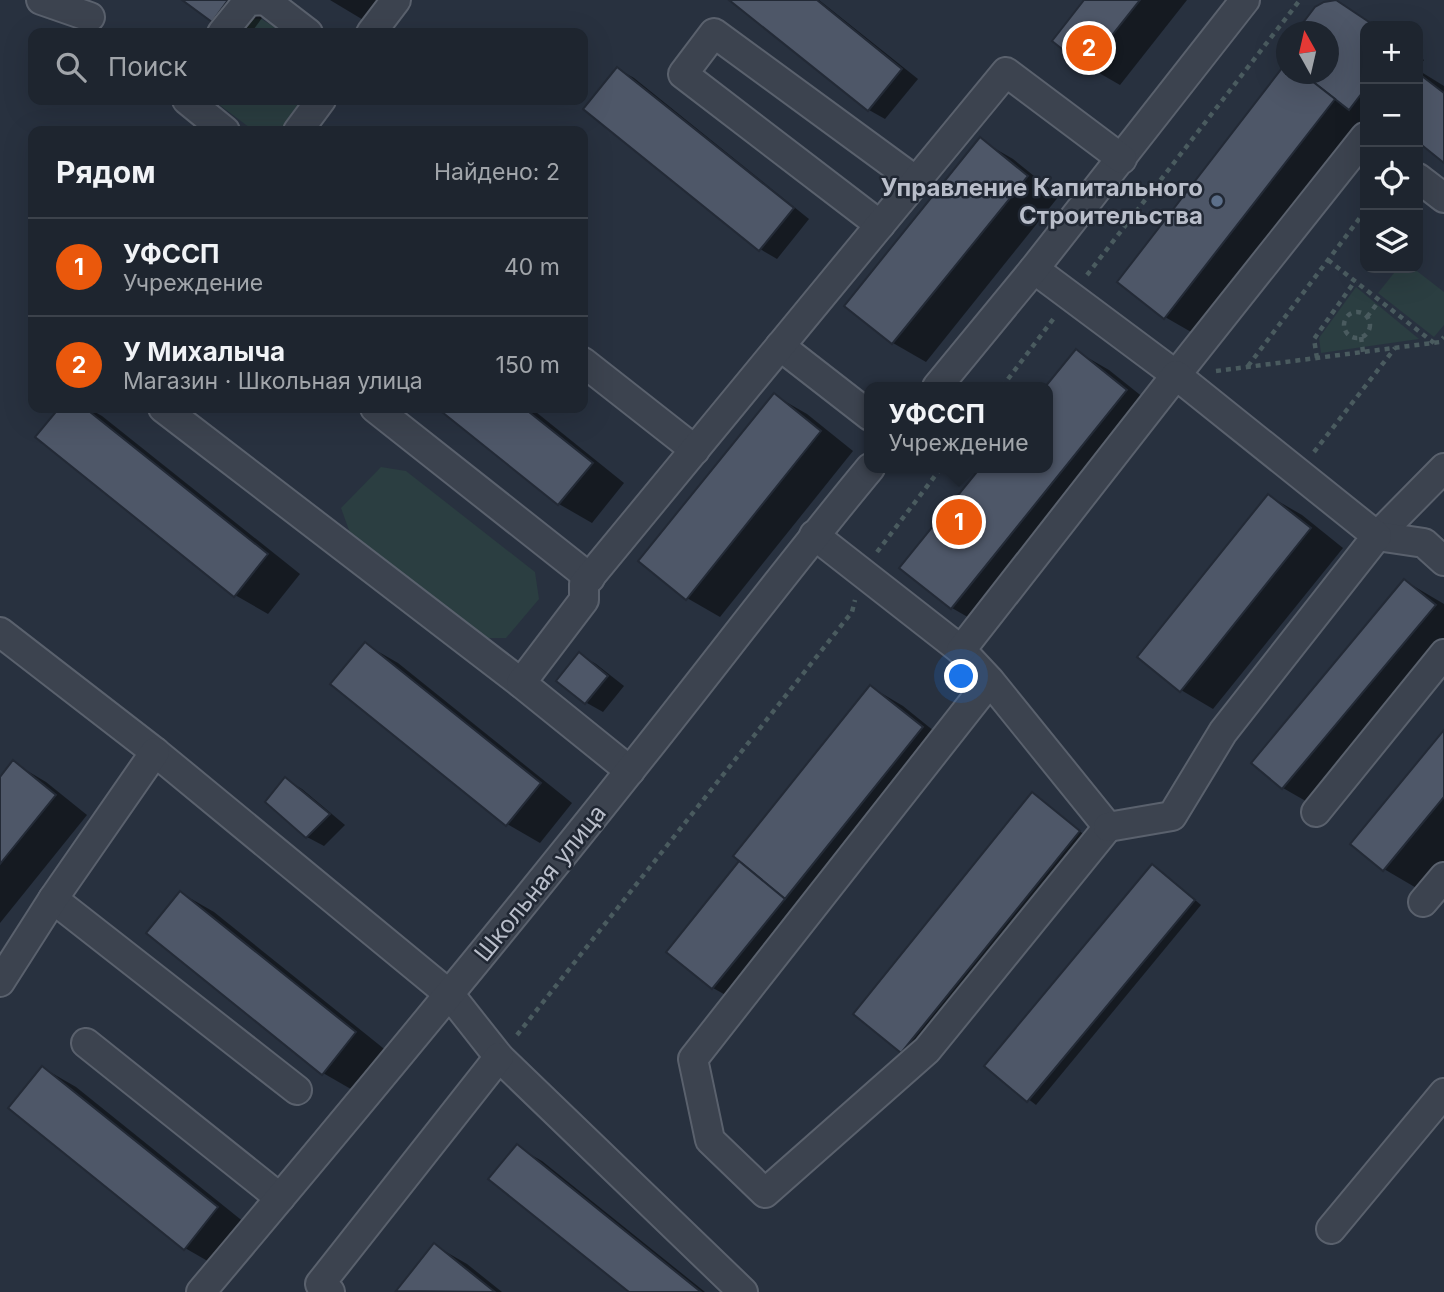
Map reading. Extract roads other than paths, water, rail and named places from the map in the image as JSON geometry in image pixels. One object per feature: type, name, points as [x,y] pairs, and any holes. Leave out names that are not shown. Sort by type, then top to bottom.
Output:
[{"type":"street","points":[[41,0],[96,17]]},
{"type":"street","points":[[226,28],[248,1],[265,0],[301,28]]},
{"type":"street","points":[[375,28],[396,0]]},
{"type":"street","points":[[941,382],[1122,159],[1245,0]]},
{"type":"street","points":[[880,225],[683,74],[714,33],[916,181]]},
{"type":"street","points":[[521,683],[584,600],[584,584],[1006,72],[1122,159]]},
{"type":"street","points":[[193,105],[219,126]]},
{"type":"street","points":[[302,126],[317,105]]},
{"type":"street","points":[[961,650],[1360,143]]},
{"type":"street","points":[[1423,182],[1444,198]]},
{"type":"street","points":[[1034,269],[1177,375],[1377,536],[1424,543],[1444,561]]},
{"type":"street","points":[[780,346],[864,411]]},
{"type":"street","points":[[588,366],[695,450]]},
{"type":"street","points":[[170,413],[521,683],[630,771]]},
{"type":"street","points":[[381,413],[590,578]]},
{"type":"street","points":[[990,681],[693,1059],[710,1140],[765,1193],[927,1050],[1108,827],[1172,816],[1223,732],[1377,536],[1444,468]]},
{"type":"street","name":"Школьная улица","points":[[201,1292],[450,995],[866,473]]},
{"type":"street","points":[[814,535],[961,650],[990,681],[1108,827]]},
{"type":"street","points":[[0,632],[155,752],[450,995],[499,1057],[743,1292]]},
{"type":"street","points":[[1316,812],[1444,653]]},
{"type":"street","points":[[0,982],[53,899],[155,752]]},
{"type":"street","points":[[1423,902],[1444,877]]},
{"type":"street","points":[[53,899],[297,1090]]},
{"type":"street","points":[[86,1043],[280,1198]]},
{"type":"street","points":[[330,1292],[320,1284],[499,1057]]},
{"type":"street","points":[[1331,1228],[1444,1093]]},
{"type":"place","name":"У Михалыча","points":[[1089,48]]},
{"type":"place","name":"Управление Капитального Строительства","points":[[1217,201]]},
{"type":"place","name":"УФССП","points":[[959,522]]}]
